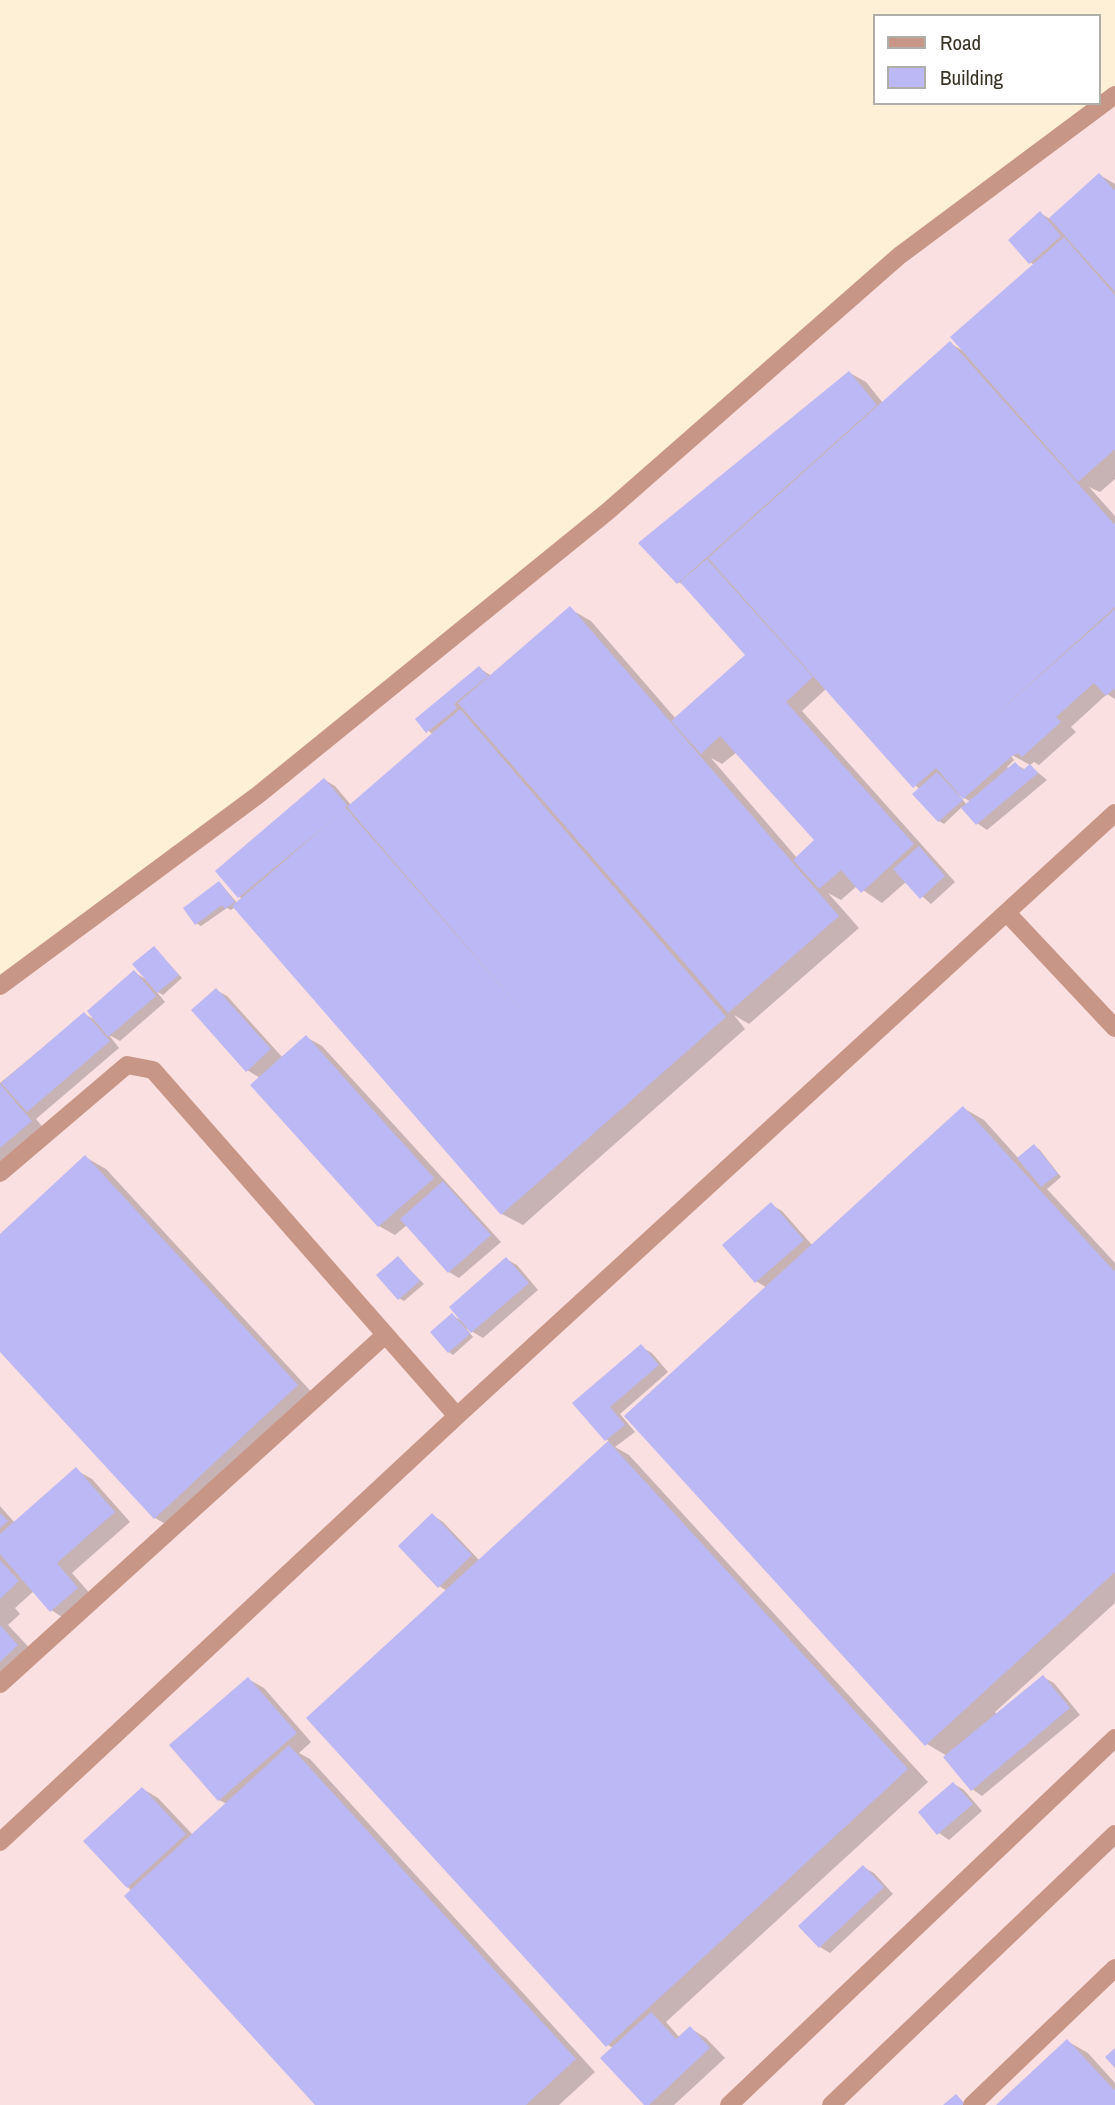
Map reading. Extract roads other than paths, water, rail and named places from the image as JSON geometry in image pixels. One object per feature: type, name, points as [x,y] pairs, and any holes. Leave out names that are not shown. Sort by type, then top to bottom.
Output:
[{"type":"street","points":[[0,986],[258,795],[607,512],[899,256],[1115,95]]},
{"type":"street","points":[[0,1842],[457,1416],[1115,813]]},
{"type":"street","points":[[1006,913],[1115,1028]]},
{"type":"street","points":[[0,1173],[127,1065],[153,1070],[457,1416]]},
{"type":"street","points":[[0,1684],[384,1336]]},
{"type":"street","points":[[729,2105],[1115,1738]]},
{"type":"street","points":[[831,2105],[1115,1834]]},
{"type":"street","points":[[972,2105],[1115,1968]]}]
